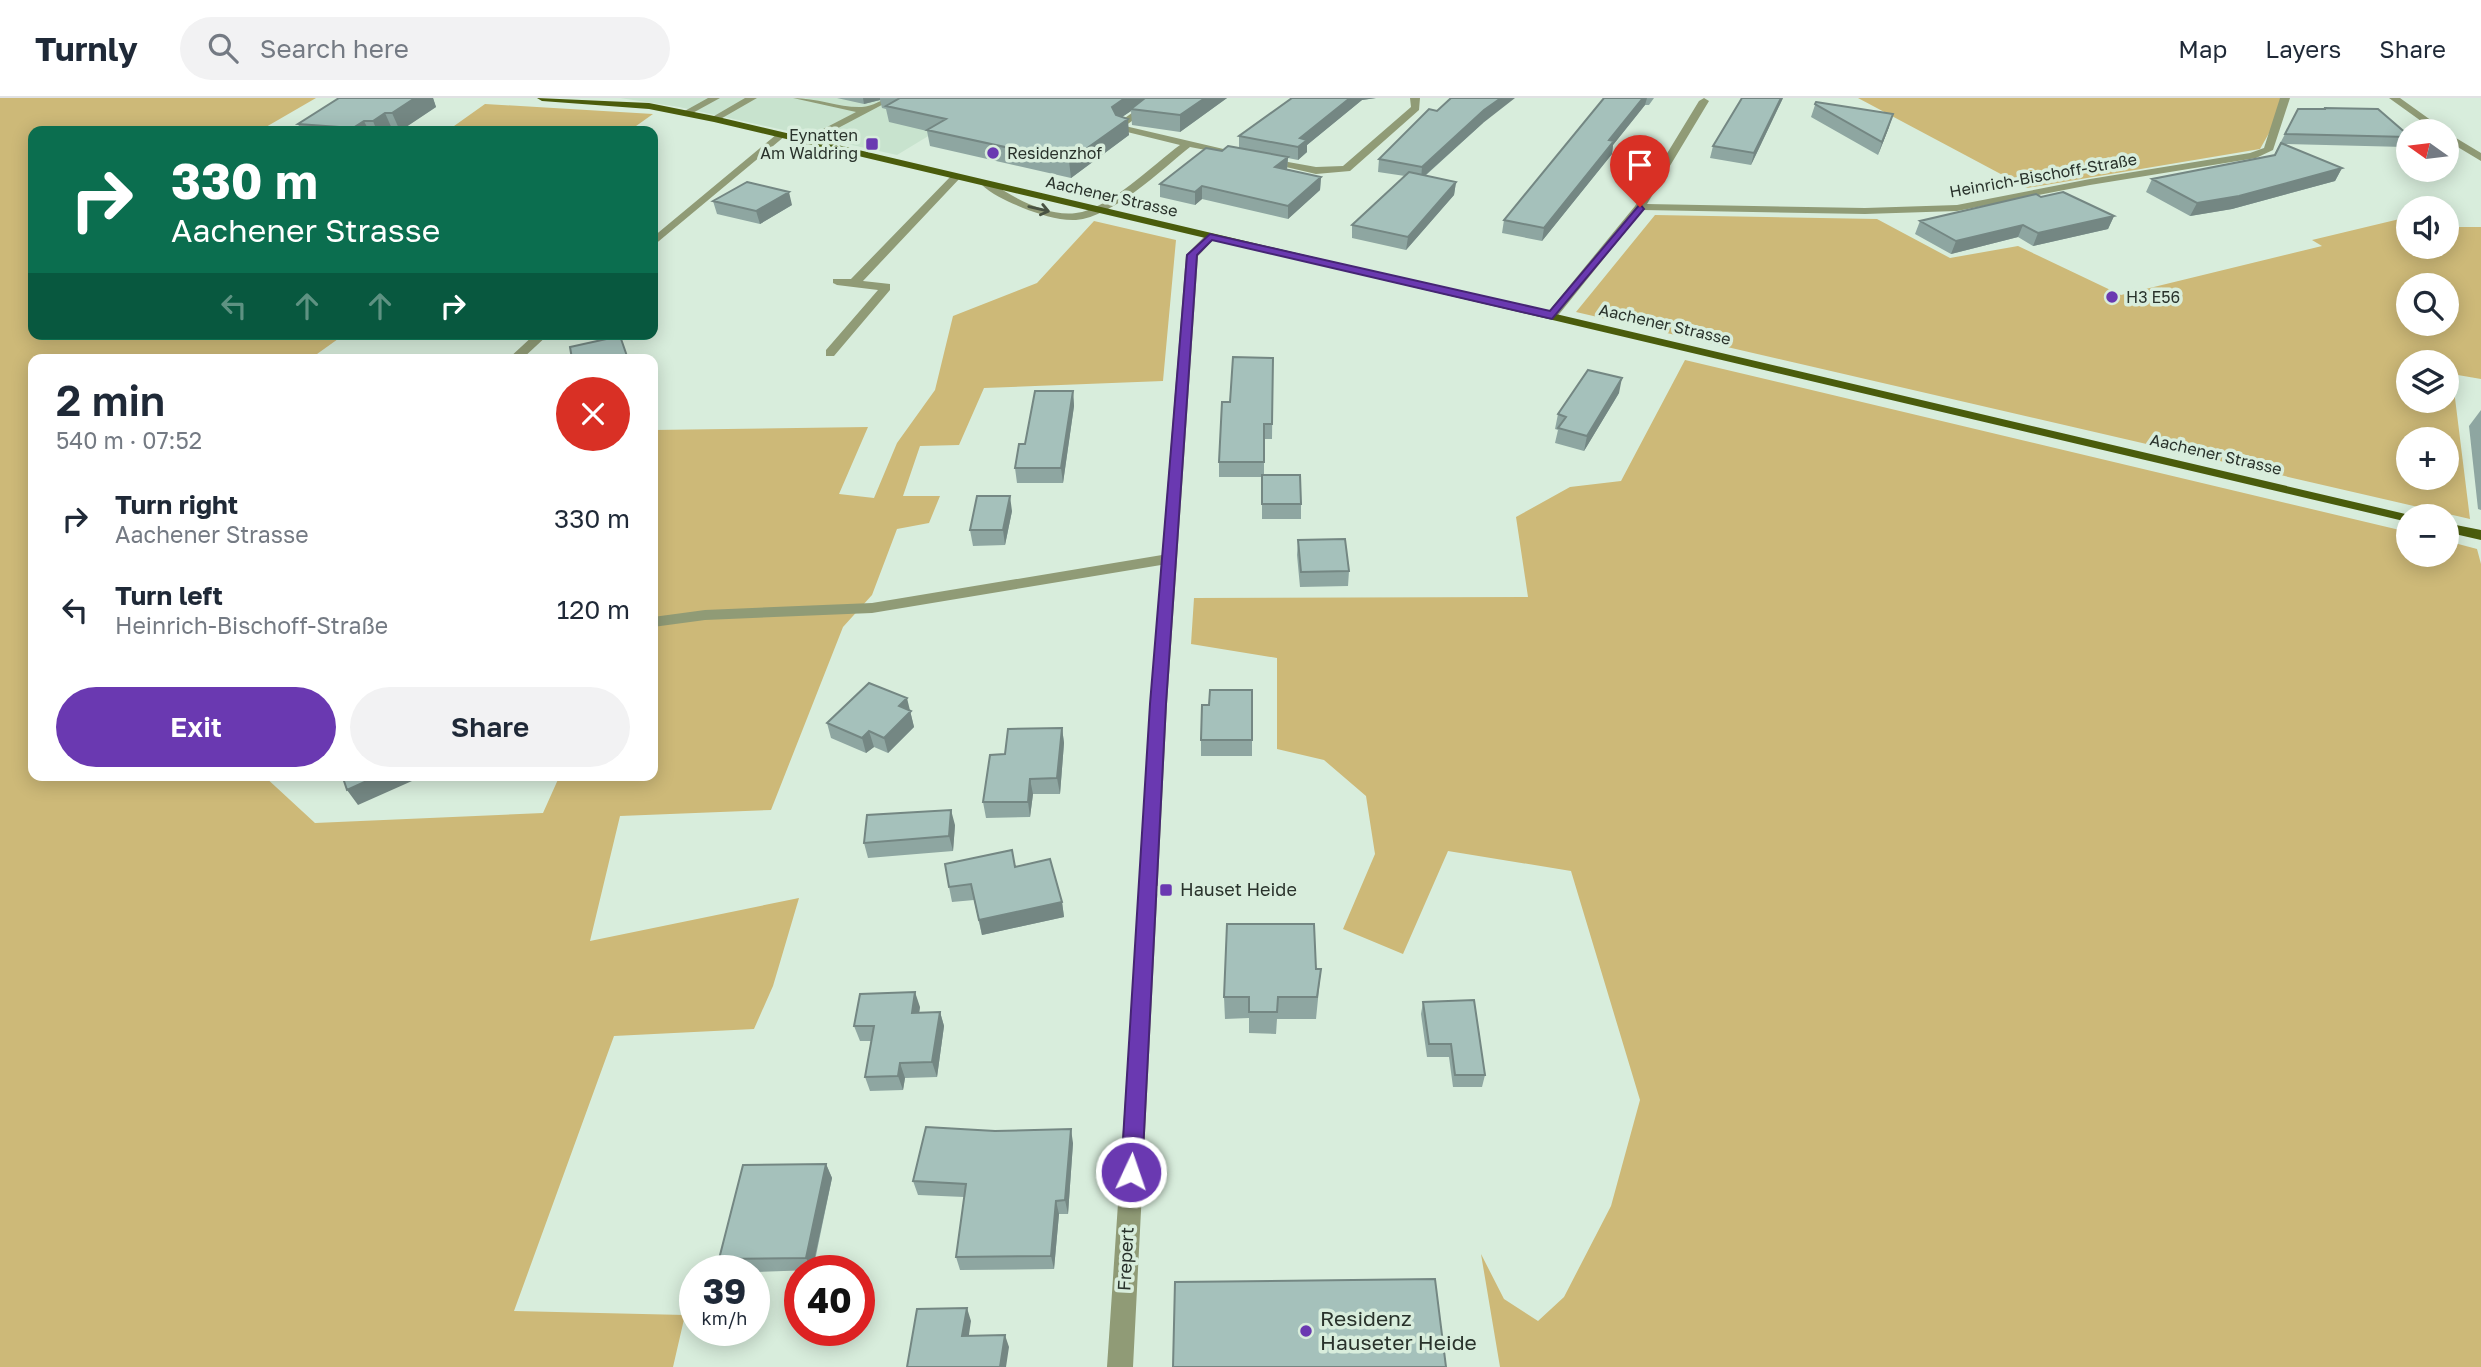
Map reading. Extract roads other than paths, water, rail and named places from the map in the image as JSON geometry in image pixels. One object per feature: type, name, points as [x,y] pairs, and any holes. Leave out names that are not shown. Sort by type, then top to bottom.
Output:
[{"type":"main road","points":[[542,98],[611,102],[686,113],[986,184]]},
{"type":"main road","name":"Aachener Strasse","points":[[1096,210],[2396,514]]},
{"type":"main road","points":[[2459,530],[2481,535]]},
{"type":"street","points":[[686,113],[715,98]]},
{"type":"street","points":[[714,119],[752,98]]},
{"type":"street","points":[[798,98],[866,111]]},
{"type":"street","points":[[806,142],[890,98]]},
{"type":"street","points":[[1159,98],[1120,125],[1122,128],[1237,155]]},
{"type":"street","points":[[1250,158],[1314,170],[1332,172],[1346,169],[1416,108],[1415,98]]},
{"type":"street","name":"Heinrich-Bischoff-Straße","points":[[1640,207],[1865,211],[1957,208],[2090,182],[2252,156],[2268,150],[2285,98]]},
{"type":"street","points":[[2394,98],[2424,119]]},
{"type":"street","points":[[1552,315],[1640,207],[1704,101]]},
{"type":"street","points":[[658,239],[780,136]]},
{"type":"street","points":[[2459,144],[2481,158]]},
{"type":"street","points":[[986,184],[1002,197],[1019,204],[1079,218],[1096,210],[1186,145]]},
{"type":"street","points":[[853,283],[956,177]]},
{"type":"street","name":"Frepert","points":[[1120,1367],[1168,559],[1192,255],[1210,237]]},
{"type":"street","points":[[830,353],[886,287],[837,281]]},
{"type":"street","points":[[520,354],[536,340]]},
{"type":"street","points":[[658,621],[705,615],[872,608],[1168,559]]},
{"type":"place","name":"Eynatten Am Waldring","points":[[872,144]]},
{"type":"place","name":"Residenzhof","points":[[993,153]]},
{"type":"place","name":"H3 E56","points":[[2112,297]]},
{"type":"place","name":"Hauset Heide","points":[[1166,890]]},
{"type":"place","name":"Residenz Hauseter Heide","points":[[1306,1331]]}]
